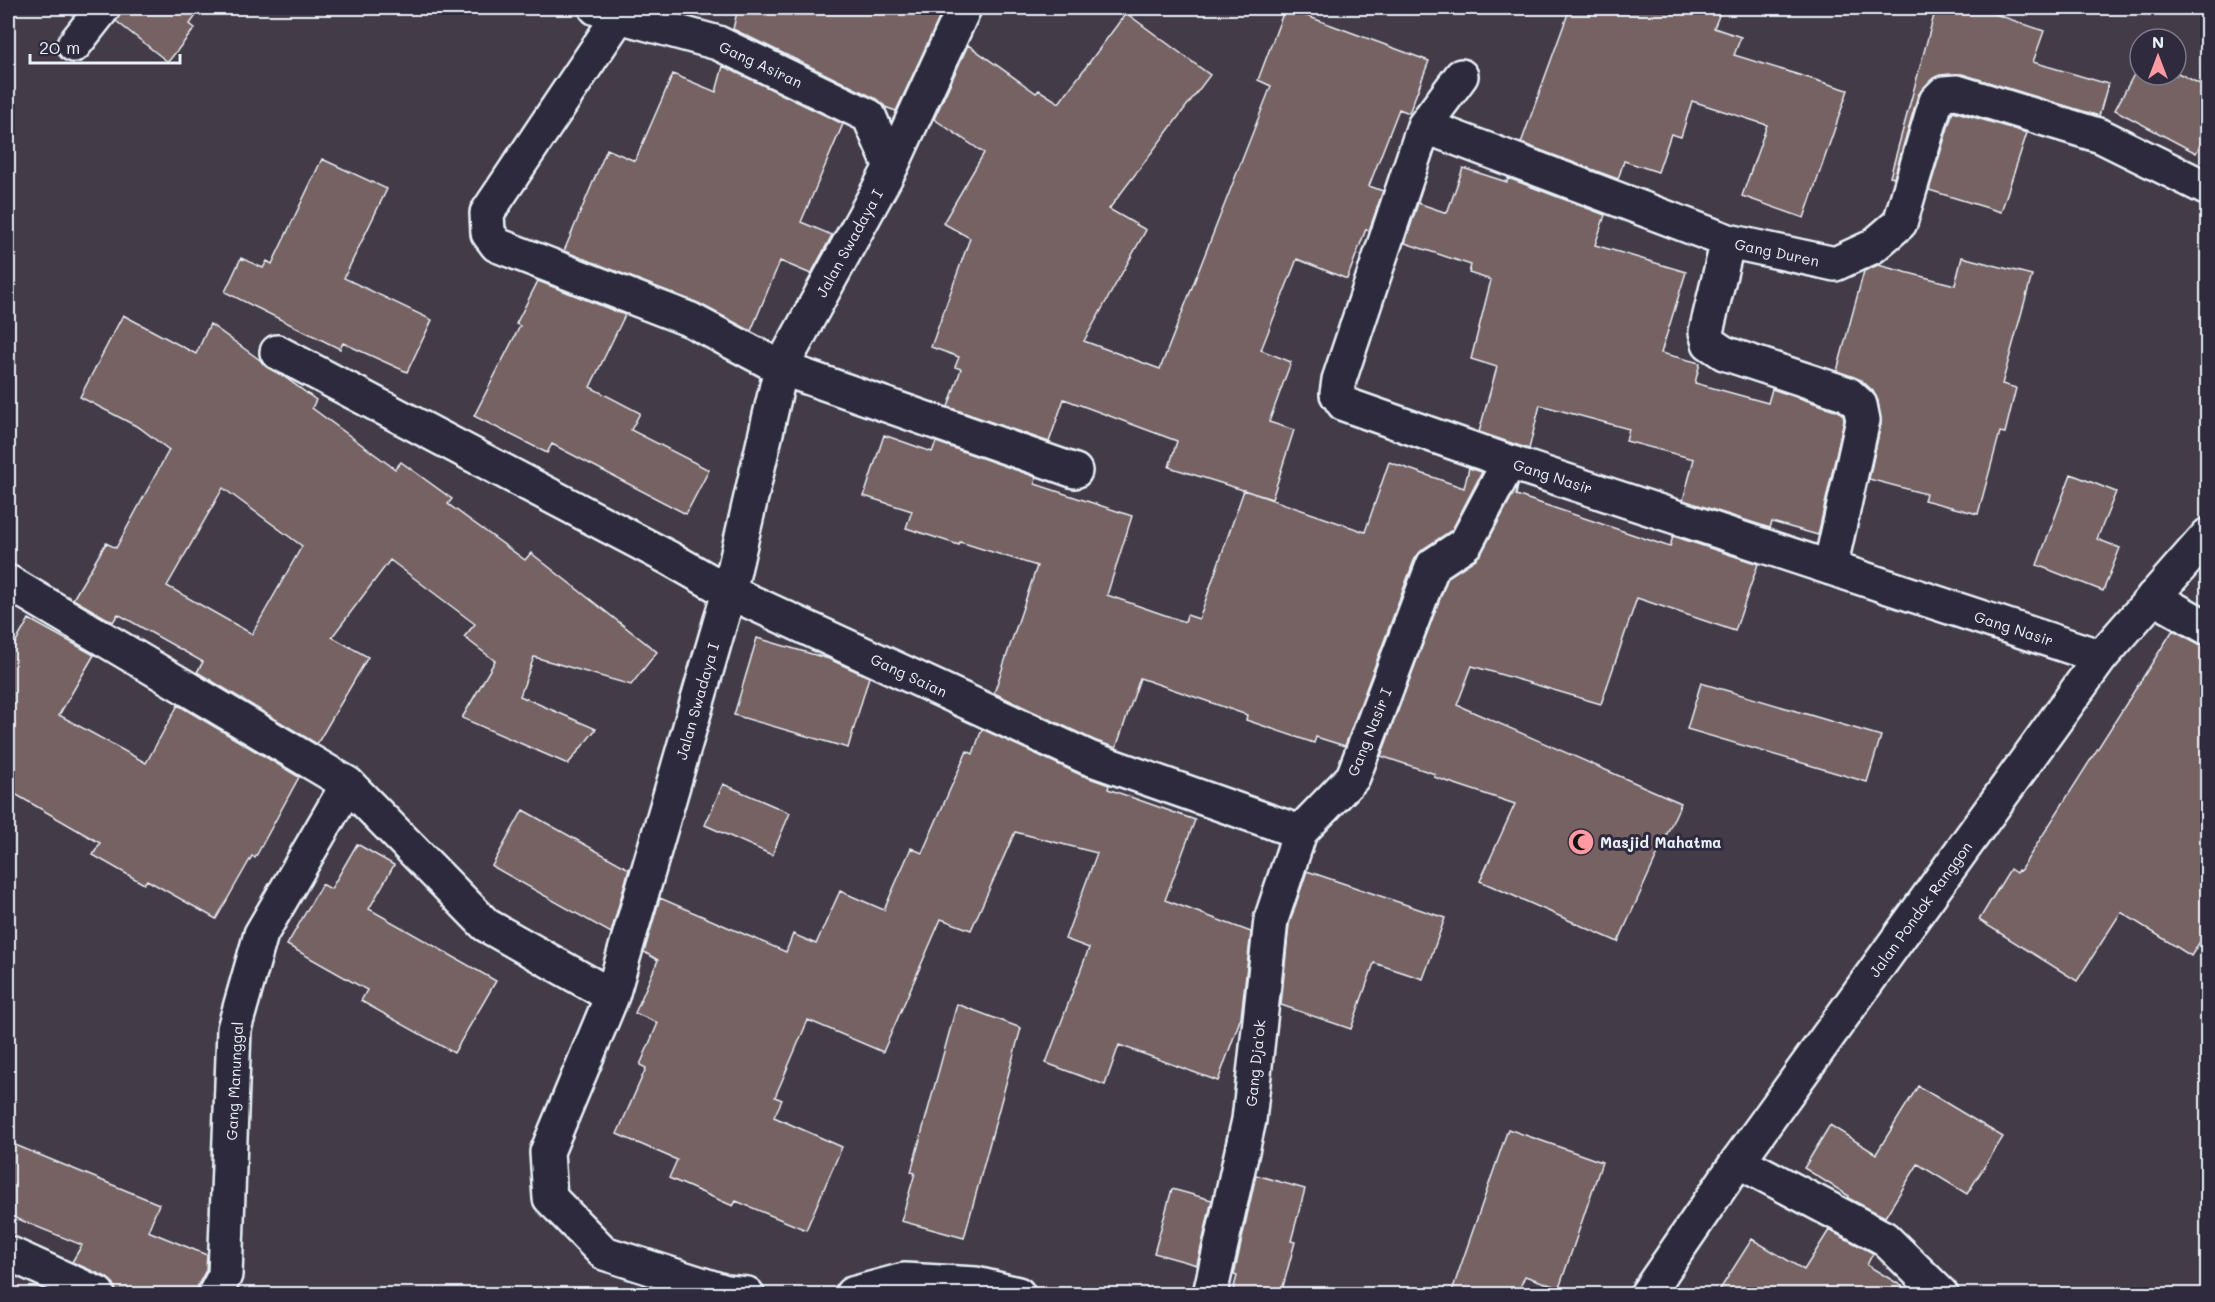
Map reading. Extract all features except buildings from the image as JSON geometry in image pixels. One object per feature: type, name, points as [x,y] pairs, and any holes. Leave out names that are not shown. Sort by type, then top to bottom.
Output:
[{"type":"street","points":[[74,45],[103,8]]},
{"type":"street","name":"Jalan Swadaya I","points":[[747,1294],[726,1292],[604,1253],[550,1198],[547,1152],[612,996],[729,592],[781,368],[891,167],[964,8]]},
{"type":"street","points":[[608,12],[487,213],[488,233],[497,245],[691,320],[781,368],[1075,471]]},
{"type":"street","name":"Gang Asiran","points":[[608,12],[718,43],[869,116],[891,167]]},
{"type":"street","name":"Gang Nasir","points":[[1461,76],[1424,126],[1339,380],[1337,394],[1344,404],[1509,462],[2101,657]]},
{"type":"street","name":"Gang Duren","points":[[1830,567],[1863,420],[1860,405],[1848,394],[1724,353],[1710,343],[1706,332],[1728,241],[1835,264],[1872,247],[1900,223],[1936,101],[1944,93],[1957,92],[2101,136],[2208,189]]},
{"type":"street","points":[[1424,126],[1728,241]]},
{"type":"street","name":"Gang Saian","points":[[277,352],[669,558],[729,592],[1089,758],[1300,832]]},
{"type":"street","name":"Gang Nasir I","points":[[1300,832],[1353,777],[1432,565],[1466,543],[1509,462]]},
{"type":"street","name":"Jalan Pondok Ranggon","points":[[1647,1294],[1738,1161],[2101,657],[2208,535]]},
{"type":"street","points":[[8,582],[348,784],[486,925],[612,996]]},
{"type":"street","points":[[2153,597],[2208,628]]},
{"type":"street","name":"Gang Manunggal","points":[[215,1294],[225,1275],[234,1029],[261,934],[348,784]]},
{"type":"street","name":"Gang Dja'ok","points":[[1210,1294],[1249,1119],[1271,920],[1300,832]]},
{"type":"street","points":[[1738,1161],[1884,1238],[1941,1294]]},
{"type":"street","points":[[8,1253],[98,1294]]},
{"type":"street","points":[[852,1294],[904,1280],[976,1284],[1018,1294]]},
{"type":"place","name":"Masjid Mahatma","points":[[1581,842]]}]
